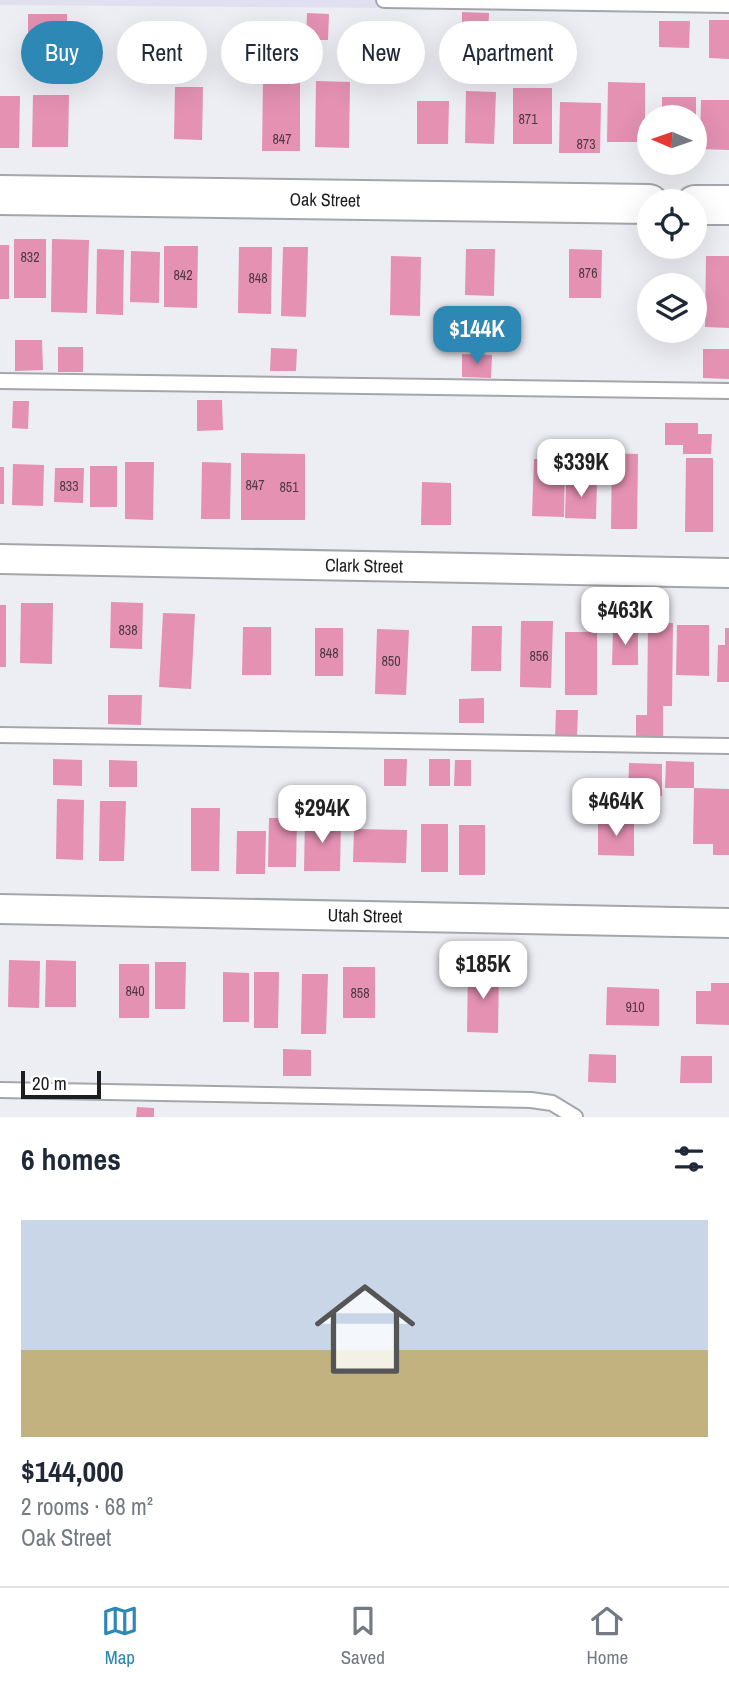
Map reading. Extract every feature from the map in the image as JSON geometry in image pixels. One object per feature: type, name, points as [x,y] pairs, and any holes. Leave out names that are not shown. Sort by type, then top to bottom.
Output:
[{"type":"main road","name":"Oak Street","points":[[0,195],[637,204]]},
{"type":"main road","points":[[707,205],[729,205]]},
{"type":"street","name":"Clark Street","points":[[0,559],[729,573]]},
{"type":"street","name":"Utah Street","points":[[0,909],[729,923]]},
{"type":"lane","points":[[384,0],[729,5]]},
{"type":"lane","points":[[0,381],[729,391]]},
{"type":"lane","points":[[0,735],[729,746]]},
{"type":"lane","points":[[0,1090],[531,1100],[552,1103],[575,1117]]},
{"type":"shaded area","points":[[0,0],[396,0],[396,8],[0,5]]},
{"type":"building","points":[[462,12],[489,13],[489,21],[462,21]]},
{"type":"building","points":[[307,13],[329,14],[328,40],[323,40],[323,21],[307,21]]},
{"type":"building","points":[[28,14],[67,14],[67,21],[28,21]]},
{"type":"building","points":[[709,20],[729,20],[729,59],[709,58]]},
{"type":"building","points":[[659,21],[690,21],[689,48],[659,47]]},
{"type":"building","points":[[323,81],[350,84],[349,148],[315,147],[316,84],[323,84]]},
{"type":"building","points":[[608,82],[645,83],[645,105],[637,105],[637,142],[607,142]]},
{"type":"building","points":[[263,84],[300,84],[300,151],[262,151]]},
{"type":"building","points":[[175,87],[203,87],[202,140],[174,139]]},
{"type":"building","points":[[513,88],[552,88],[552,144],[513,144]]},
{"type":"building","points":[[466,91],[496,92],[494,144],[465,143]]},
{"type":"building","points":[[33,95],[69,95],[68,147],[32,147]]},
{"type":"building","points":[[0,96],[20,96],[19,148],[0,148]]},
{"type":"building","points":[[662,97],[696,97],[696,105],[662,105]]},
{"type":"building","points":[[701,100],[729,100],[729,150],[707,149],[707,105],[701,105]]},
{"type":"building","points":[[417,101],[449,101],[448,144],[417,144]]},
{"type":"building","points":[[560,102],[601,103],[600,153],[559,153]]},
{"type":"building","points":[[14,239],[46,239],[46,298],[14,298]]},
{"type":"building","points":[[52,239],[89,240],[87,313],[51,312]]},
{"type":"building","points":[[0,245],[9,245],[9,299],[0,299]]},
{"type":"building","points":[[164,246],[198,246],[197,308],[164,307]]},
{"type":"building","points":[[239,247],[272,247],[271,314],[238,313]]},
{"type":"building","points":[[283,247],[308,247],[306,317],[281,316]]},
{"type":"building","points":[[97,249],[124,250],[123,315],[96,314]]},
{"type":"building","points":[[466,249],[495,249],[494,296],[465,295]]},
{"type":"building","points":[[569,249],[602,250],[601,298],[569,298]]},
{"type":"building","points":[[131,251],[160,252],[159,303],[130,302]]},
{"type":"building","points":[[391,256],[421,257],[420,316],[390,315]]},
{"type":"building","points":[[707,256],[729,256],[729,328],[707,327]]},
{"type":"building","points":[[15,340],[42,340],[43,370],[15,371]]},
{"type":"building","points":[[58,347],[83,347],[83,372],[58,372]]},
{"type":"building","points":[[271,348],[297,349],[296,371],[270,371]]},
{"type":"building","points":[[703,349],[729,349],[729,379],[703,378]]},
{"type":"building","points":[[462,354],[492,355],[491,378],[462,377]]},
{"type":"building","points":[[197,400],[222,400],[223,430],[197,431]]},
{"type":"building","points":[[13,401],[29,401],[28,429],[12,428]]},
{"type":"building","points":[[665,423],[698,423],[698,434],[712,434],[711,454],[683,454],[683,445],[665,445]]},
{"type":"building","points":[[241,453],[305,454],[305,520],[241,520]]},
{"type":"building","points":[[612,453],[638,454],[637,529],[611,529]]},
{"type":"building","points":[[686,458],[713,458],[713,532],[685,532]]},
{"type":"building","points":[[534,459],[565,460],[564,517],[532,516]]},
{"type":"building","points":[[125,462],[154,462],[153,520],[125,519]]},
{"type":"building","points":[[202,462],[231,463],[230,519],[201,519]]},
{"type":"building","points":[[13,464],[44,465],[43,506],[12,505]]},
{"type":"building","points":[[90,466],[117,466],[117,507],[90,507]]},
{"type":"building","points":[[0,467],[4,467],[4,504],[0,504]]},
{"type":"building","points":[[55,468],[84,468],[83,503],[54,502]]},
{"type":"building","points":[[566,480],[597,480],[596,519],[565,518]]},
{"type":"building","points":[[422,482],[451,483],[451,525],[421,525]]},
{"type":"building","points":[[111,602],[143,603],[142,649],[110,648]]},
{"type":"building","points":[[21,603],[53,603],[52,664],[20,663]]},
{"type":"building","points":[[0,605],[6,605],[6,667],[0,667]]},
{"type":"building","points":[[163,613],[195,614],[191,689],[159,687]]},
{"type":"building","points":[[521,621],[553,621],[551,688],[520,687]]},
{"type":"building","points":[[648,623],[673,623],[672,706],[663,706],[663,742],[636,742],[636,715],[647,715]]},
{"type":"building","points":[[677,625],[709,625],[709,676],[676,675]]},
{"type":"building","points":[[472,626],[502,626],[501,671],[471,671]]},
{"type":"building","points":[[243,627],[271,627],[271,675],[242,675]]},
{"type":"building","points":[[315,628],[343,628],[343,676],[315,676]]},
{"type":"building","points":[[725,628],[729,628],[729,682],[717,682],[718,645],[725,645]]},
{"type":"building","points":[[377,629],[409,630],[406,695],[375,694]]},
{"type":"building","points":[[613,629],[638,629],[638,665],[612,665]]},
{"type":"building","points":[[565,632],[597,632],[597,695],[565,695]]},
{"type":"building","points":[[108,695],[142,695],[141,725],[108,724]]},
{"type":"building","points":[[484,698],[484,723],[459,723],[459,699]]},
{"type":"building","points":[[556,710],[578,710],[577,739],[555,739]]},
{"type":"building","points":[[53,759],[82,760],[82,786],[53,785]]},
{"type":"building","points":[[384,759],[407,759],[406,786],[384,786]]},
{"type":"building","points":[[429,759],[450,759],[450,786],[429,786]]},
{"type":"building","points":[[109,760],[137,761],[137,787],[109,787]]},
{"type":"building","points":[[455,760],[471,760],[471,786],[454,786]]},
{"type":"building","points":[[666,761],[694,762],[694,788],[665,788]]},
{"type":"building","points":[[629,763],[662,764],[662,796],[628,795]]},
{"type":"building","points":[[694,788],[729,789],[729,855],[713,855],[713,844],[693,844]]},
{"type":"building","points":[[57,799],[84,800],[83,860],[56,859]]},
{"type":"building","points":[[100,801],[126,801],[124,861],[99,861]]},
{"type":"building","points":[[191,808],[220,808],[219,871],[191,871]]},
{"type":"building","points":[[269,818],[297,818],[296,867],[268,867]]},
{"type":"building","points":[[305,819],[341,819],[340,871],[304,871]]},
{"type":"building","points":[[598,820],[634,821],[634,856],[598,855]]},
{"type":"building","points":[[421,824],[448,824],[448,872],[421,872]]},
{"type":"building","points":[[459,825],[485,825],[485,875],[459,875]]},
{"type":"building","points":[[354,829],[407,830],[406,863],[353,862]]},
{"type":"building","points":[[237,831],[266,831],[265,874],[236,874]]},
{"type":"building","points":[[9,960],[40,961],[39,1008],[8,1007]]},
{"type":"building","points":[[46,960],[76,961],[76,1007],[45,1007]]},
{"type":"building","points":[[155,962],[186,962],[185,1009],[155,1009]]},
{"type":"building","points":[[119,964],[149,964],[149,1018],[119,1018]]},
{"type":"building","points":[[343,967],[375,967],[375,1018],[343,1018]]},
{"type":"building","points":[[468,969],[499,969],[498,1033],[467,1032]]},
{"type":"building","points":[[223,972],[249,973],[249,1022],[223,1022]]},
{"type":"building","points":[[254,972],[279,972],[278,1028],[254,1028]]},
{"type":"building","points":[[302,974],[328,974],[326,1034],[301,1034]]},
{"type":"building","points":[[711,983],[729,983],[729,1025],[696,1024],[696,991],[711,991]]},
{"type":"building","points":[[607,987],[659,989],[659,1026],[606,1025]]},
{"type":"building","points":[[283,1049],[311,1050],[311,1076],[283,1076]]},
{"type":"building","points":[[589,1054],[616,1055],[616,1083],[588,1082]]},
{"type":"building","points":[[681,1056],[712,1056],[712,1083],[680,1083]]},
{"type":"building","points":[[137,1107],[154,1108],[154,1117],[136,1117]]}]
